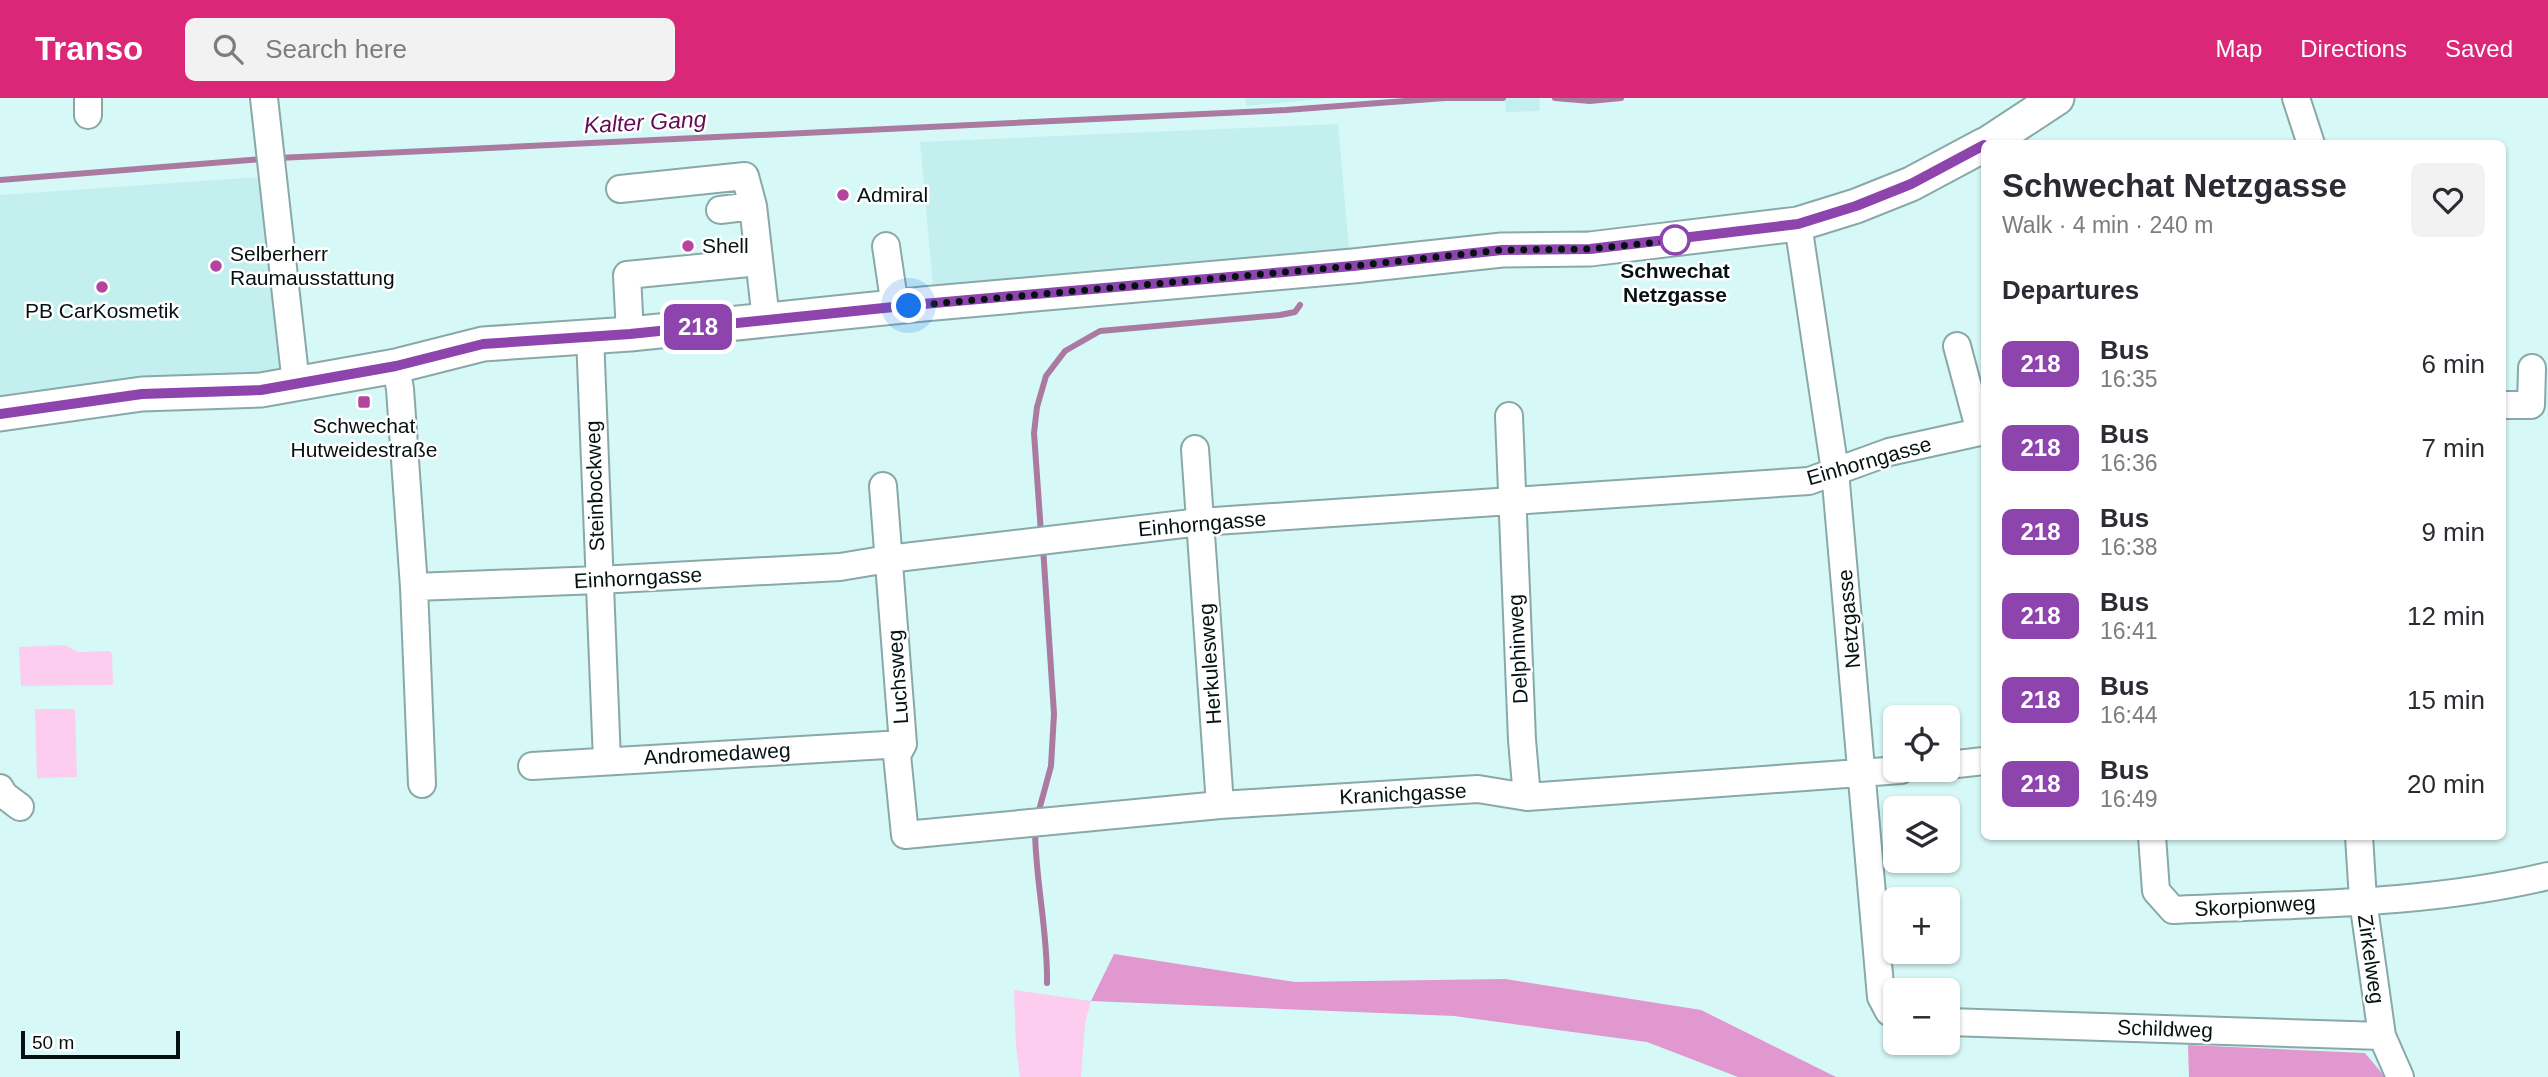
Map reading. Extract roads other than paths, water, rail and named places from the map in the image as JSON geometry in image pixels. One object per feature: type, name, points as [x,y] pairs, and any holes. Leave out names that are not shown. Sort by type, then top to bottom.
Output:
[{"type":"main road","points":[[1992,140],[2057,98]]},
{"type":"main road","points":[[0,414],[142,394],[242,392],[396,366],[483,344],[630,334],[1502,250],[1590,249],[1798,224],[1856,206],[1911,184],[1981,147]]},
{"type":"street","points":[[264,98],[296,384]]},
{"type":"street","points":[[2296,98],[2310,140]]},
{"type":"street","points":[[620,189],[745,176],[753,206],[766,320]]},
{"type":"street","points":[[720,210],[753,206]]},
{"type":"street","name":"Netzgasse","points":[[1798,224],[1835,471],[1883,1000]]},
{"type":"street","points":[[886,246],[895,307]]},
{"type":"street","points":[[630,334],[627,275],[760,262]]},
{"type":"street","name":"Steinbockweg","points":[[590,336],[607,761]]},
{"type":"street","points":[[1957,346],[1981,428]]},
{"type":"street","points":[[396,366],[400,389],[414,587],[422,784]]},
{"type":"street","points":[[2506,405],[2530,405],[2532,368]]},
{"type":"street","name":"Delphinweg","points":[[1509,416],[1522,740],[1527,797]]},
{"type":"street","name":"Einhorngasse","points":[[414,587],[840,567],[1200,522],[1809,481],[1889,452],[1981,431]]},
{"type":"street","name":"Herkulesweg","points":[[1195,449],[1220,805]]},
{"type":"street","name":"Luchsweg","points":[[883,486],[903,744],[897,755],[905,835]]},
{"type":"street","name":"Andromedaweg","points":[[532,766],[903,744]]},
{"type":"street","points":[[1960,764],[1981,761]]},
{"type":"street","name":"Kranichgasse","points":[[905,835],[1220,805],[1478,789],[1527,797],[1883,772]]},
{"type":"street","points":[[0,788],[4,795],[20,807]]},
{"type":"street","name":"Skorpionweg","points":[[2152,840],[2156,891],[2173,910],[2363,900]]},
{"type":"street","name":"Zirkelweg","points":[[2359,840],[2363,900],[2382,1036],[2400,1077]]},
{"type":"street","points":[[2363,900],[2497,888],[2548,876]]},
{"type":"street","name":"Schildweg","points":[[1960,1023],[2382,1036]]},
{"type":"waterway","name":"Kalter Gang","points":[[278,158],[1286,110],[1445,98],[1503,98]]},
{"type":"waterway","name":"Kalter Gang","points":[[1555,98],[1590,101],[1621,98]]},
{"type":"waterway","name":"Kalter Gang","points":[[0,180],[263,159]]},
{"type":"waterway","points":[[1041,533],[1034,433],[1037,407],[1046,376],[1065,351],[1100,331],[1280,315],[1295,312],[1300,305]]},
{"type":"waterway","points":[[1038,814],[1051,766],[1054,714],[1043,547]]},
{"type":"waterway","points":[[1035,828],[1047,983]]},
{"type":"place","name":"Admiral","points":[[843,195]]},
{"type":"place","name":"Schwechat Netzgasse","points":[[1675,240]]},
{"type":"place","name":"Shell","points":[[688,246]]},
{"type":"place","name":"Selberherr Raumausstattung","points":[[216,266]]},
{"type":"place","name":"PB CarKosmetik","points":[[102,287]]},
{"type":"place","name":"Schwechat Hutweidestraße","points":[[364,402]]}]
